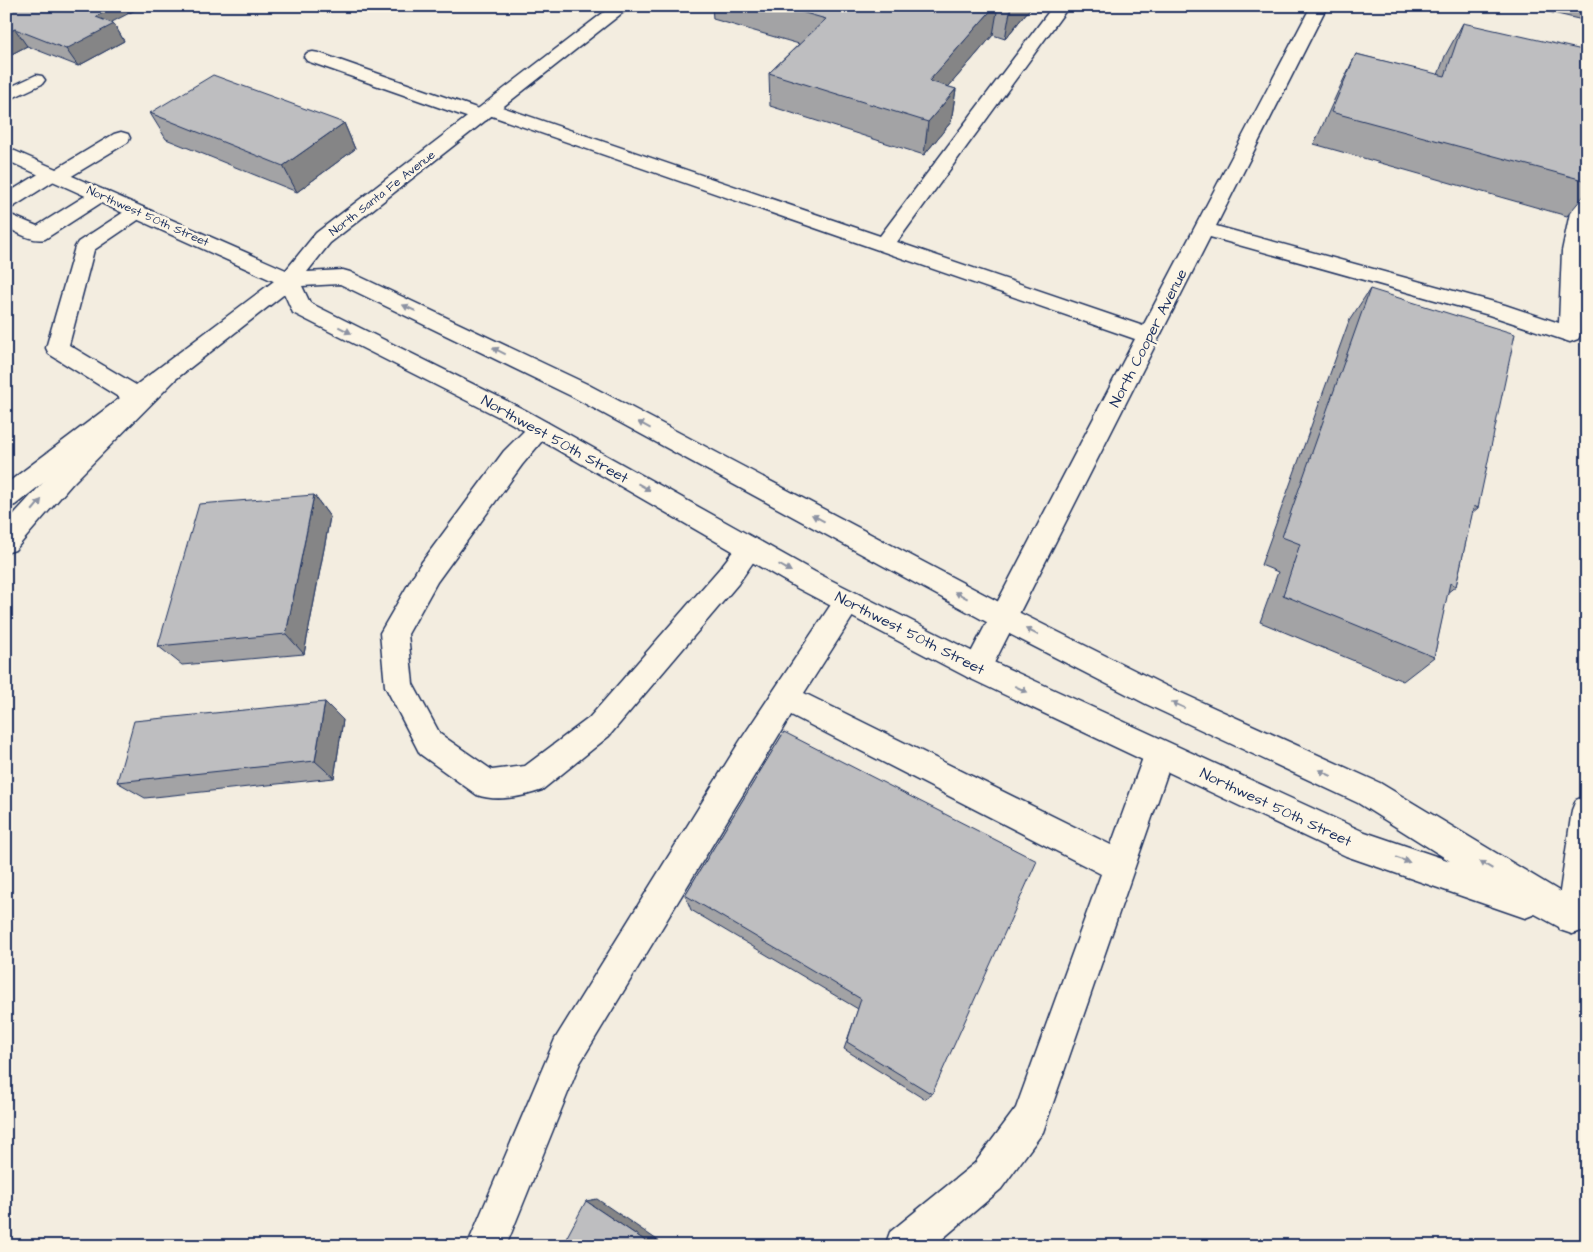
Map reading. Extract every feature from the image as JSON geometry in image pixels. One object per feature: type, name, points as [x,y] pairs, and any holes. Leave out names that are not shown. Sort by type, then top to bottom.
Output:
[{"type":"main road","name":"North Santa Fe Avenue","points":[[6,498],[289,280],[324,238],[623,6]]},
{"type":"main road","points":[[884,245],[1061,6]]},
{"type":"main road","name":"North Cooper Avenue","points":[[977,668],[1319,6]]},
{"type":"main road","points":[[313,58],[486,112],[1149,336]]},
{"type":"main road","points":[[6,96],[36,80]]},
{"type":"main road","points":[[6,203],[121,138]]},
{"type":"main road","name":"Northwest 50th Street","points":[[6,153],[289,280],[343,277],[579,390],[1004,618],[1156,695],[1369,793],[1580,921]]},
{"type":"main road","points":[[1204,229],[1497,310],[1579,337],[1572,251],[1587,180]]},
{"type":"main road","points":[[6,239],[15,223],[38,234],[100,195]]},
{"type":"main road","points":[[137,212],[85,247],[57,348],[137,397]]},
{"type":"main road","name":"Northwest 50th Street","points":[[289,280],[302,308],[540,429],[848,602],[977,668],[1357,845],[1580,921]]},
{"type":"main road","points":[[6,543],[42,498],[78,460],[166,375]]},
{"type":"main road","points":[[540,429],[513,458],[428,574],[394,633],[399,686],[430,744],[488,785],[531,780],[600,727],[729,576],[750,548]]},
{"type":"main road","points":[[486,1246],[567,1051],[785,698],[848,602]]},
{"type":"main road","points":[[785,698],[1119,866]]},
{"type":"main road","points":[[904,1246],[988,1176],[1030,1119],[1159,754]]},
{"type":"main road","points":[[1580,921],[1587,810]]},
{"type":"building","points":[[6,6],[100,6],[97,8],[106,11],[96,17],[114,24],[66,49],[15,29],[6,33]]},
{"type":"building","points":[[780,6],[995,6],[929,81],[956,89],[928,122],[769,73],[826,19]]},
{"type":"building","points":[[1463,23],[1587,51],[1587,181],[1331,112],[1356,54],[1445,76]]},
{"type":"building","points":[[213,75],[344,123],[283,166],[150,113]]},
{"type":"building","points":[[1370,289],[1515,334],[1478,508],[1474,506],[1456,586],[1450,583],[1434,657],[1283,595],[1300,544],[1282,537]]},
{"type":"building","points":[[314,495],[286,634],[158,646],[199,504]]},
{"type":"building","points":[[325,702],[315,761],[117,782],[134,721]]},
{"type":"building","points":[[784,732],[1037,861],[932,1094],[847,1042],[861,999],[685,895]]},
{"type":"building","points":[[586,1201],[653,1246],[562,1246]]}]
